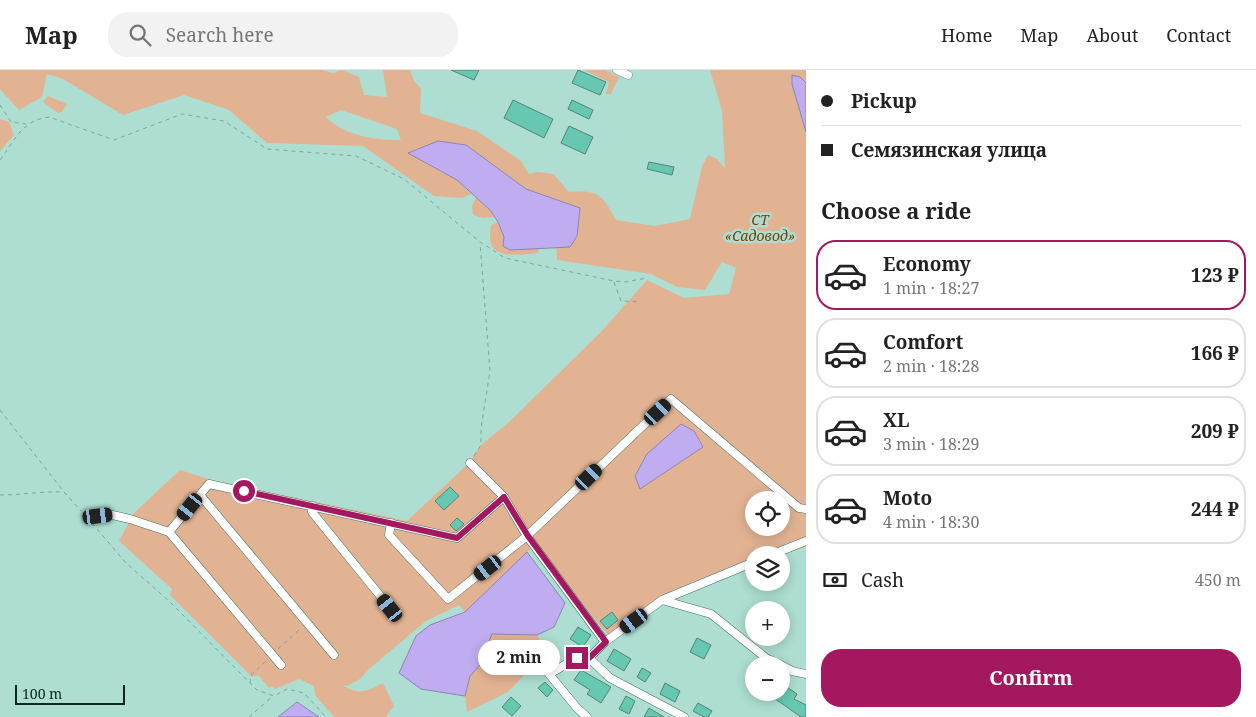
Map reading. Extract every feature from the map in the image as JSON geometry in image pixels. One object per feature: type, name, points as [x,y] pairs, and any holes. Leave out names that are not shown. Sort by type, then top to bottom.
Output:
[{"type":"street","points":[[617,70],[628,75]]},
{"type":"street","points":[[391,523],[389,535],[448,599],[528,536],[671,400],[798,508],[806,509]]},
{"type":"street","points":[[470,463],[504,497],[528,536],[606,642]]},
{"type":"street","points":[[169,532],[209,484],[457,538],[504,497]]},
{"type":"street","points":[[200,495],[334,655]]},
{"type":"street","points":[[313,506],[312,512],[390,608]]},
{"type":"street","points":[[87,517],[108,514],[169,532],[281,665]]},
{"type":"street","points":[[790,547],[806,541]]},
{"type":"street","points":[[587,717],[577,708],[549,674],[577,658],[589,658],[606,642],[662,600],[745,566]]},
{"type":"street","points":[[662,600],[711,614],[764,656]]},
{"type":"street","points":[[589,658],[610,678],[684,717]]},
{"type":"street","points":[[790,670],[806,674]]},
{"type":"path","points":[[0,105],[12,122],[26,124]]},
{"type":"path","points":[[0,160],[26,124],[37,118],[49,117],[114,140],[182,114],[224,120],[267,149],[356,156],[404,179],[480,242],[505,258],[614,281],[626,282],[647,278]]},
{"type":"path","points":[[470,463],[481,445],[481,428],[490,371],[480,242]]},
{"type":"path","points":[[614,281],[622,301],[640,302]]},
{"type":"path","points":[[0,410],[64,492],[125,562],[169,601],[256,690],[274,696]]},
{"type":"path","points":[[0,495],[22,495],[49,491],[64,492]]},
{"type":"path","points":[[249,717],[274,696],[288,689],[304,694],[326,717]]},
{"type":"green space","name":"СТ «Садовод»","points":[[0,70],[322,70],[333,73],[342,70],[359,77],[364,95],[387,97],[383,70],[410,70],[414,81],[421,88],[420,113],[477,131],[521,161],[529,174],[538,172],[553,174],[569,192],[593,193],[603,199],[616,220],[655,226],[690,219],[702,166],[708,155],[717,159],[725,168],[722,111],[710,70],[806,70],[806,547],[790,552],[790,546],[745,546],[745,568],[662,596],[609,635],[536,544],[465,612],[459,605],[426,621],[369,669],[360,679],[347,686],[342,685],[353,690],[362,691],[372,689],[383,683],[394,706],[387,717],[334,717],[315,695],[314,686],[299,679],[275,689],[272,686],[269,688],[258,675],[252,677],[170,595],[172,589],[119,541],[134,513],[180,470],[215,481],[407,521],[469,463],[481,445],[508,423],[601,332],[647,280],[684,298],[729,294],[736,268],[722,262],[705,290],[677,287],[651,274],[557,260],[556,247],[570,247],[580,208],[526,189],[466,145],[409,153],[457,180],[471,194],[462,198],[434,196],[363,146],[267,143],[229,110],[184,95],[123,115],[63,79],[47,74],[42,97],[19,110],[0,89]],"holes":[[[341,110],[397,129],[401,140],[371,138],[342,129],[326,117]]]},
{"type":"green space","points":[[584,70],[605,70],[619,77],[611,94],[606,94],[609,82]]},
{"type":"green space","points":[[48,96],[67,104],[62,112],[58,113],[43,102]]},
{"type":"green space","points":[[0,119],[9,122],[14,135],[0,151]]},
{"type":"green space","points":[[476,198],[490,210],[494,217],[483,218],[473,215],[472,206]]},
{"type":"green space","points":[[498,222],[504,237],[503,245],[510,250],[539,248],[538,253],[510,255],[496,251],[490,237],[491,225]]},
{"type":"green space","points":[[492,634],[537,635],[546,652],[508,692],[467,712],[465,696],[470,676],[480,665]]},
{"type":"shaded area","points":[[792,75],[800,77],[806,83],[806,132],[792,84]]},
{"type":"shaded area","points":[[438,141],[466,145],[526,189],[580,208],[577,236],[570,247],[510,250],[503,246],[504,237],[498,222],[490,210],[457,180],[408,153]]},
{"type":"shaded area","points":[[681,424],[694,431],[703,447],[640,489],[635,476],[647,454]]},
{"type":"shaded area","points":[[527,552],[565,603],[554,627],[537,635],[492,634],[480,665],[470,676],[465,696],[421,689],[399,673],[416,636],[430,625],[465,612]]},
{"type":"shaded area","points":[[297,702],[319,717],[278,717]]},
{"type":"building","points":[[451,70],[479,70],[474,80]]},
{"type":"building","points":[[578,70],[606,82],[600,95],[572,83]]},
{"type":"building","points":[[513,100],[553,119],[544,138],[504,118]]},
{"type":"building","points":[[572,100],[593,110],[589,119],[568,109]]},
{"type":"building","points":[[569,126],[593,137],[585,154],[561,143]]},
{"type":"building","points":[[649,162],[674,167],[672,175],[647,169]]},
{"type":"building","points":[[450,487],[459,496],[444,510],[435,501]]},
{"type":"building","points":[[457,518],[464,524],[456,531],[450,525]]},
{"type":"building","points":[[612,612],[618,620],[607,629],[600,621]]},
{"type":"building","points":[[578,627],[591,635],[583,647],[570,639]]},
{"type":"building","points":[[697,638],[711,645],[704,659],[690,652]]},
{"type":"building","points":[[614,649],[631,659],[624,671],[607,661]]},
{"type":"building","points":[[642,668],[651,673],[645,682],[637,677]]},
{"type":"building","points":[[581,670],[611,687],[601,703],[587,694],[590,690],[574,680]]},
{"type":"building","points":[[545,682],[553,690],[547,697],[538,688]]},
{"type":"building","points":[[665,683],[680,691],[675,702],[660,694]]},
{"type":"building","points":[[790,689],[797,694],[794,699],[806,705],[806,717],[801,717],[778,701],[790,701]]},
{"type":"building","points":[[626,696],[635,701],[629,714],[619,709]]},
{"type":"building","points":[[511,697],[521,706],[512,716],[502,707]]},
{"type":"building","points":[[698,703],[712,711],[708,717],[693,711]]},
{"type":"building","points":[[649,708],[664,717],[644,717]]},
{"type":"route","points":[[244,491],[457,538],[504,497],[528,536],[606,642],[589,658],[577,658]]}]
